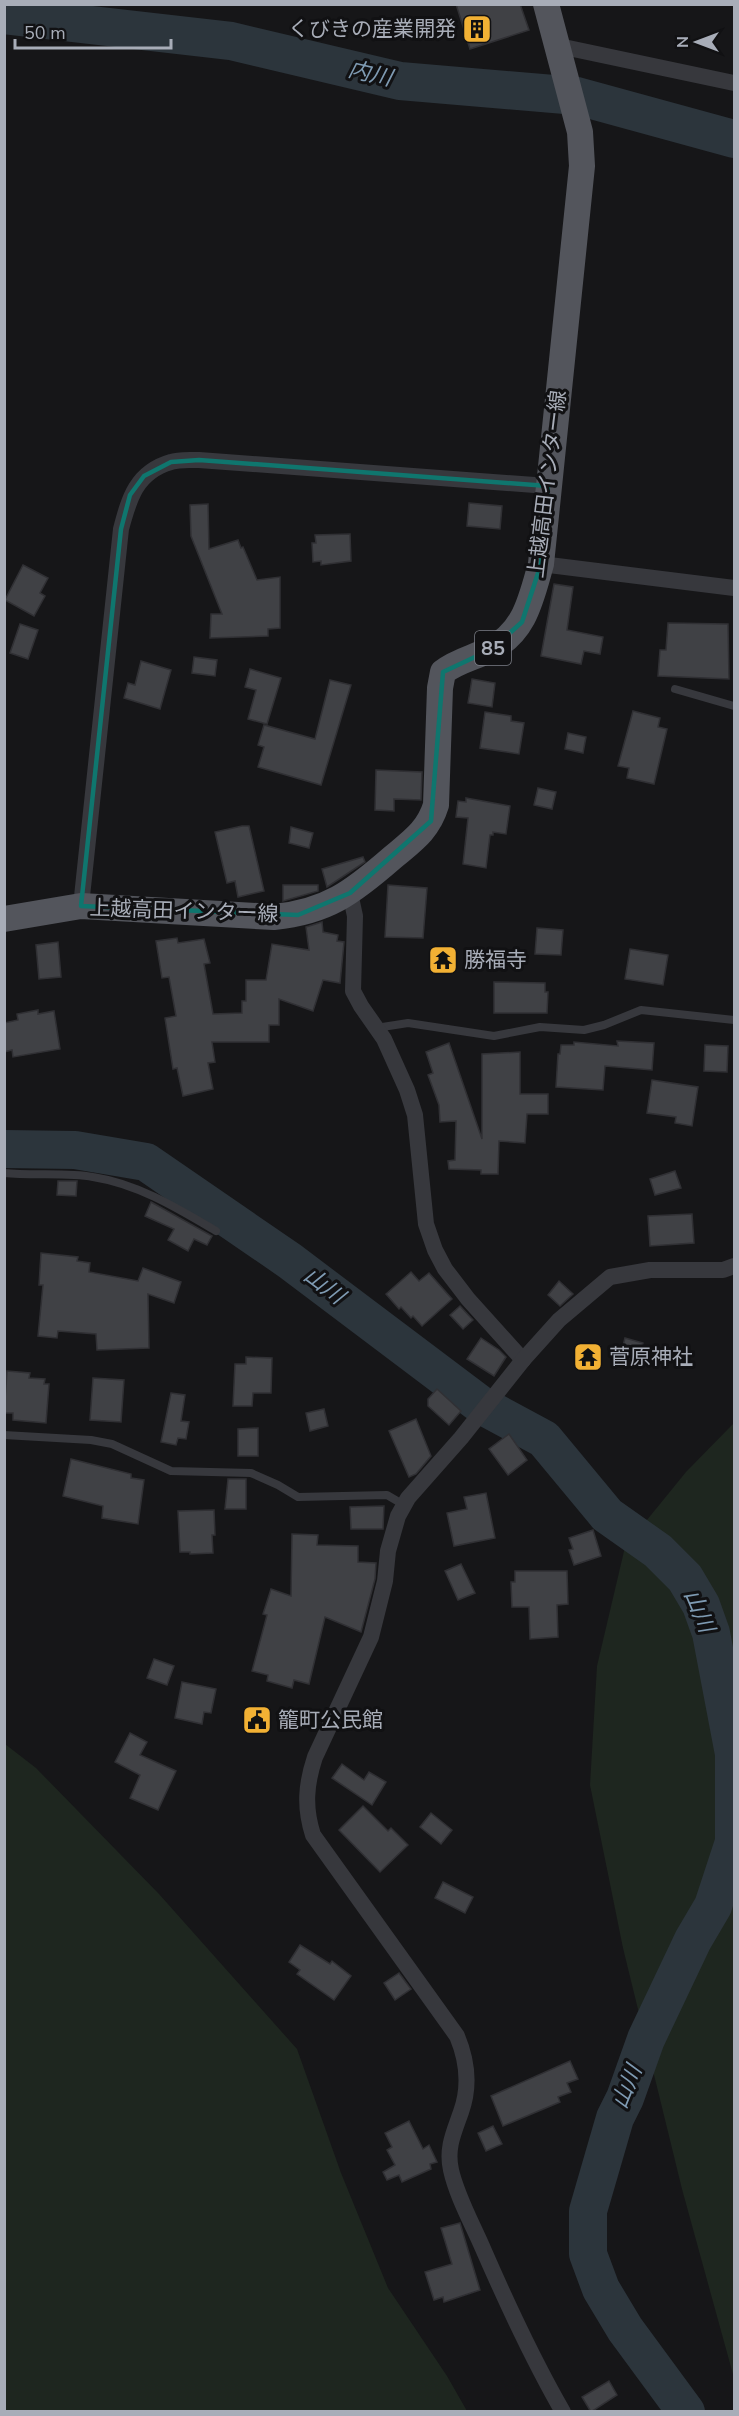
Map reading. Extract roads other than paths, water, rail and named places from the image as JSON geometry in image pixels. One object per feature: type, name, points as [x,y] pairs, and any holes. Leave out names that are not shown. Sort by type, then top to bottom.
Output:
[{"type":"main road","name":"上越高田インター線","points":[[4,919],[81,906],[274,917],[298,915],[350,893],[420,834],[431,821],[436,805],[440,688],[443,672],[452,665],[492,649],[511,635],[522,622],[541,564],[582,166],[580,132],[546,4]]},
{"type":"street","points":[[559,46],[735,83]]},
{"type":"street","points":[[81,906],[121,530],[130,495],[144,476],[171,462],[199,460],[548,486]]},
{"type":"street","points":[[541,564],[735,588]]},
{"type":"street","points":[[350,893],[355,916],[353,991],[395,1059],[415,1115],[426,1224],[435,1250],[445,1269],[462,1291],[523,1360]]},
{"type":"street","points":[[563,2412],[513,2315],[471,2222],[451,2170],[449,2150],[453,2131],[462,2111],[467,2073],[464,2053],[447,2018],[313,1835],[307,1817],[306,1798],[309,1777],[315,1757],[371,1637],[385,1581],[388,1551],[398,1516],[404,1505],[523,1360],[559,1320],[610,1277],[650,1270],[723,1270],[735,1266]]},
{"type":"lane","points":[[675,689],[735,706]]},
{"type":"lane","points":[[376,1028],[408,1023],[494,1036],[540,1027],[584,1030],[641,1010],[735,1020]]},
{"type":"lane","points":[[4,1173],[31,1176],[91,1176],[128,1185],[175,1206],[216,1232]]},
{"type":"lane","points":[[4,1435],[91,1440],[112,1444],[171,1472],[251,1473],[298,1497],[387,1495],[404,1505]]},
{"type":"waterway","name":"内川","points":[[4,15],[231,41],[400,81],[577,96],[734,139]]},
{"type":"waterway","name":"山川","points":[[4,1149],[75,1150],[146,1162],[290,1261],[481,1405],[544,1439],[607,1515],[658,1551],[685,1578],[701,1605],[711,1633],[734,1754],[734,1842],[713,1906],[693,1940],[646,2039],[625,2098],[615,2118],[588,2211],[588,2254],[601,2289],[625,2329],[686,2412]]},
{"type":"place","name":"くびきの産業開発","points":[[477,29]]},
{"type":"place","name":"勝福寺","points":[[443,960]]},
{"type":"place","name":"菅原神社","points":[[588,1357]]},
{"type":"place","name":"籠町公民館","points":[[257,1720]]}]
